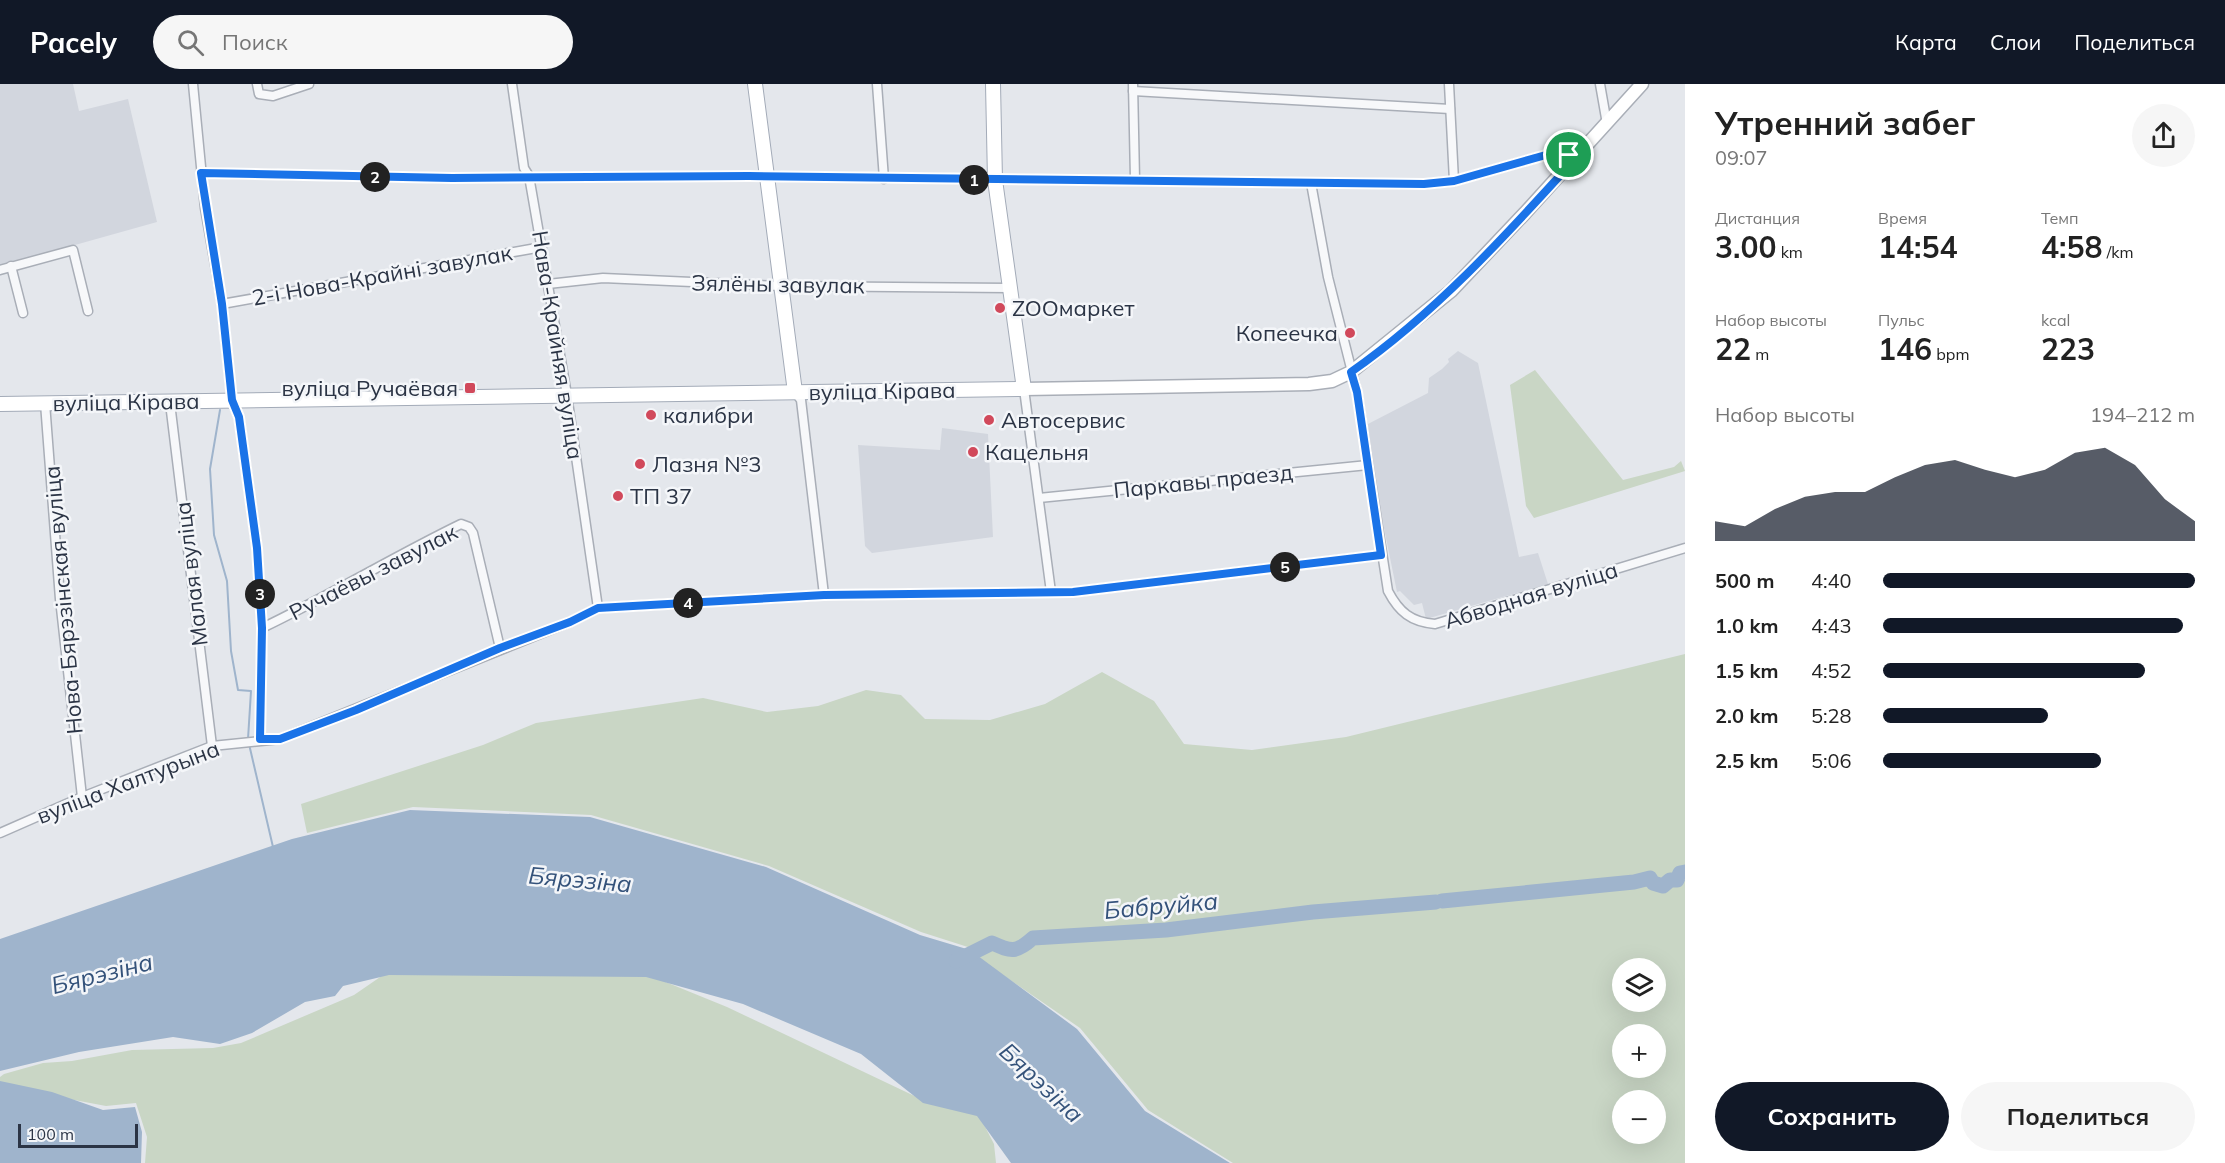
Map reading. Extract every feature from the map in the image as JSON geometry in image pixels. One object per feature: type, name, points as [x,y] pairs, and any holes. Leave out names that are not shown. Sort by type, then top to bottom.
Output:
[{"type":"main road","points":[[755,84],[765,177],[795,392]]},
{"type":"main road","points":[[993,84],[995,180],[1024,389]]},
{"type":"main road","name":"вуліца Кірава","points":[[0,404],[1024,389],[1309,384],[1332,381],[1351,372],[1457,285],[1642,84]]},
{"type":"street","points":[[194,84],[201,173],[222,304],[232,400],[239,417],[257,548],[262,628],[257,740]]},
{"type":"street","points":[[257,84],[259,94],[273,96],[309,84]]},
{"type":"street","name":"Нава-Крайняя вуліца","points":[[512,84],[524,168],[529,176],[567,395],[598,608]]},
{"type":"street","points":[[877,84],[884,179]]},
{"type":"street","points":[[1449,84],[1454,181]]},
{"type":"street","points":[[1600,84],[1607,124]]},
{"type":"street","points":[[1135,179],[1133,88],[1450,110]]},
{"type":"street","points":[[201,173],[452,178],[529,176],[1135,179],[1424,184],[1454,181],[1553,153],[1577,157]]},
{"type":"street","points":[[1311,183],[1328,278],[1357,392],[1381,555]]},
{"type":"street","name":"2-і Нова-Крайні завулак","points":[[222,304],[542,247]]},
{"type":"street","points":[[0,270],[73,250],[88,311]]},
{"type":"street","points":[[11,266],[23,313]]},
{"type":"street","name":"Зялёны завулак","points":[[548,284],[603,278],[781,286],[1009,288]]},
{"type":"street","points":[[1024,389],[1050,592]]},
{"type":"street","points":[[795,392],[801,400],[824,595]]},
{"type":"street","name":"Малая вуліца","points":[[171,402],[212,746]]},
{"type":"street","name":"Нова-Бярэзінская вуліца","points":[[45,403],[60,599],[82,797]]},
{"type":"street","name":"Паркавы праезд","points":[[1039,498],[1368,465]]},
{"type":"street","name":"Ручаёвы завулак","points":[[262,628],[316,602],[358,576],[461,524],[469,527],[473,533],[500,648]]},
{"type":"street","name":"Абводная вуліца","points":[[1381,555],[1388,591],[1395,605],[1408,617],[1435,624],[1685,548]]},
{"type":"street","name":"вуліца Халтурына","points":[[0,833],[82,797],[212,746],[280,739],[500,648],[570,622],[598,608],[824,595],[1073,592],[1381,555]]},
{"type":"shaded area","points":[[0,84],[73,84],[79,111],[128,99],[157,222],[0,266]]},
{"type":"shaded area","points":[[1458,351],[1478,363],[1519,557],[1538,553],[1548,584],[1426,619],[1422,603],[1414,605],[1400,591],[1397,592],[1366,425],[1428,393],[1429,378],[1442,369],[1449,362],[1448,359]]},
{"type":"shaded area","points":[[942,428],[988,434],[993,537],[872,553],[865,546],[858,445],[940,450]]},
{"type":"green space","points":[[1535,370],[1623,480],[1674,467],[1681,461],[1685,471],[1534,518],[1526,506],[1510,385]]},
{"type":"green space","points":[[1685,654],[1685,1163],[1233,1163],[1148,1110],[1080,1028],[984,962],[971,948],[921,932],[769,866],[591,815],[413,807],[307,833],[301,804],[483,745],[536,723],[703,698],[767,712],[818,706],[866,690],[901,695],[925,719],[990,720],[1045,704],[1102,672],[1154,701],[1184,744],[1252,750],[1346,737]]},
{"type":"green space","points":[[386,973],[646,974],[727,1007],[925,1101],[978,1113],[994,1144],[996,1163],[145,1163],[147,1137],[136,1103],[106,1106],[0,1086],[0,1077],[4,1074],[43,1063],[72,1061],[132,1050],[213,1048],[241,1043],[354,995]]},
{"type":"water","name":"Бярэзіна","points":[[410,810],[590,817],[766,867],[920,935],[970,950],[1077,1029],[1145,1111],[1230,1163],[1011,1163],[977,1116],[923,1103],[861,1054],[743,1004],[646,977],[389,975],[343,986],[335,996],[305,1002],[252,1033],[220,1044],[173,1037],[79,1052],[0,1071],[0,939],[292,839]]},
{"type":"water","points":[[0,1081],[52,1092],[103,1110],[135,1107],[142,1132],[141,1163],[0,1163]]},
{"type":"waterway","points":[[220,410],[210,469],[214,535],[227,581],[231,651],[238,690],[251,691],[248,739]]},
{"type":"waterway","points":[[249,744],[273,847]]},
{"type":"waterway","name":"Бабруйка","points":[[1442,901],[1634,882],[1650,878],[1653,883],[1663,886],[1670,880],[1677,880],[1680,873],[1685,872]]},
{"type":"waterway","name":"Бабруйка","points":[[956,961],[992,943],[1014,950],[1033,938],[1166,930],[1313,912],[1436,902]]},
{"type":"place","name":"ZOOмаркет","points":[[1000,308]]},
{"type":"place","name":"Копеечка","points":[[1350,333]]},
{"type":"place","name":"вуліца Ручаёвая","points":[[470,388]]},
{"type":"place","name":"калибри","points":[[651,415]]},
{"type":"place","name":"Автосервис","points":[[989,420]]},
{"type":"place","name":"Кацельня","points":[[973,452]]},
{"type":"place","name":"Лазня №3","points":[[640,464]]},
{"type":"place","name":"ТП 37","points":[[618,496]]},
{"type":"route","points":[[1553,153],[1569,155],[1577,157],[1470,273],[1419,318],[1351,372],[1357,392],[1381,555],[1073,592],[824,595],[598,608],[570,622],[500,648],[356,710],[280,739],[260,739],[262,628],[257,548],[239,417],[232,400],[222,304],[201,173],[452,178],[749,176],[1424,184],[1454,181],[1553,153]]}]
